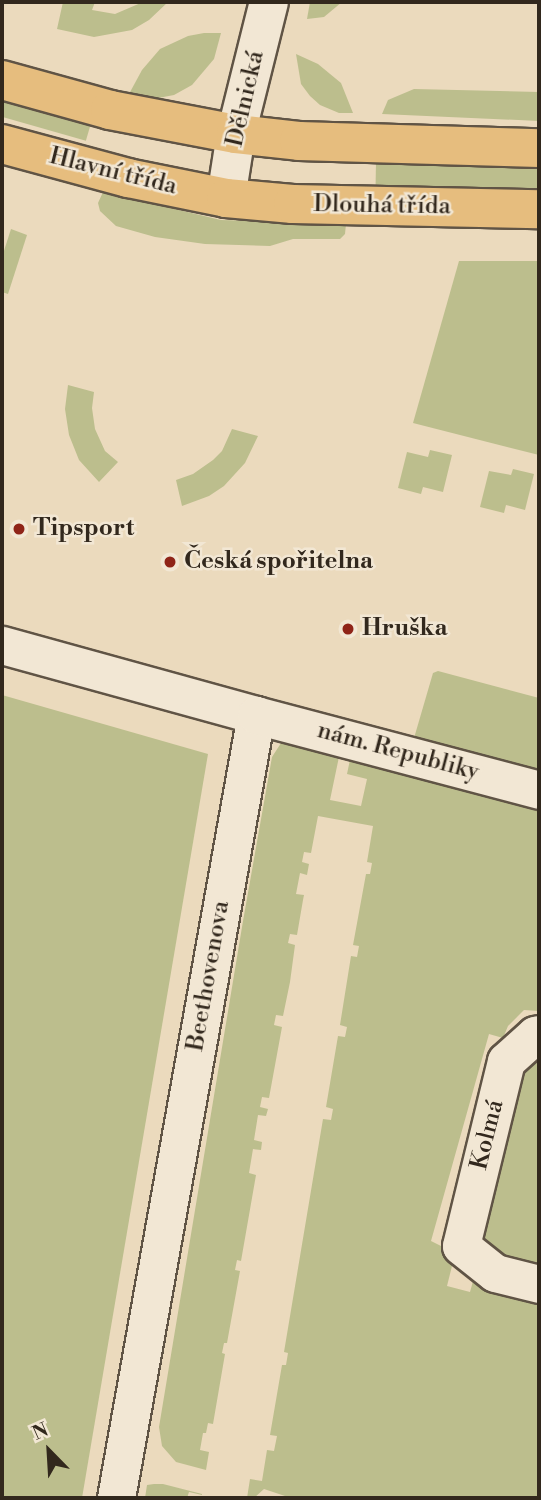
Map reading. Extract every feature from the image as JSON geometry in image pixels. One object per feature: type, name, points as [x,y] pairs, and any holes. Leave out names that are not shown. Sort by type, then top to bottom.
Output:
[{"type":"main road","points":[[2,79],[110,110],[236,134],[299,141],[539,148]]},
{"type":"main road","name":"Hlavní třída","points":[[2,144],[128,178],[226,198]]},
{"type":"main road","name":"Dlouhá třída","points":[[226,198],[293,204],[539,209]]},
{"type":"street","name":"Dělnická","points":[[226,198],[236,134],[269,2]]},
{"type":"street","points":[[2,645],[256,715]]},
{"type":"street","name":"nám. Republiky","points":[[256,715],[539,790]]},
{"type":"street","name":"Beethovenova","points":[[116,1498],[256,715]]},
{"type":"street","name":"Kolmá","points":[[537,1035],[506,1061],[461,1246],[495,1273],[539,1284]]},
{"type":"green space","points":[[63,2],[95,2],[92,10],[115,14],[143,2],[168,2],[149,20],[132,30],[94,37],[57,29]]},
{"type":"green space","points":[[310,2],[342,2],[324,17],[307,19]]},
{"type":"green space","points":[[221,33],[214,59],[192,85],[174,95],[153,99],[129,94],[142,70],[160,49],[188,36]]},
{"type":"green space","points":[[296,54],[318,64],[341,83],[353,113],[339,113],[320,105],[310,96],[301,84]]},
{"type":"green space","points":[[414,89],[539,92],[539,121],[382,114],[388,100]]},
{"type":"green space","points":[[2,96],[91,122],[86,141],[2,117]]},
{"type":"green space","points":[[376,162],[539,165],[539,191],[376,188]]},
{"type":"green space","points":[[103,192],[221,220],[346,224],[345,234],[340,239],[293,239],[270,246],[205,244],[155,237],[116,226],[100,211],[98,203]]},
{"type":"green space","points":[[11,229],[27,235],[8,294],[2,292],[2,257]]},
{"type":"green space","points":[[459,261],[539,261],[539,455],[413,423]]},
{"type":"green space","points":[[68,385],[94,392],[92,408],[95,429],[105,451],[118,462],[99,482],[79,460],[69,435],[65,409]]},
{"type":"green space","points":[[232,429],[258,436],[245,463],[224,486],[209,496],[182,506],[176,480],[193,474],[213,460],[222,451]]},
{"type":"green space","points":[[430,450],[452,455],[443,492],[423,487],[421,494],[398,488],[407,452],[428,457]]},
{"type":"green space","points":[[513,469],[534,474],[525,510],[506,505],[504,513],[480,507],[489,471],[511,475]]},
{"type":"green space","points":[[438,671],[539,698],[539,789],[412,745],[433,673]]},
{"type":"green space","points":[[2,695],[208,754],[82,1498],[2,1498]]},
{"type":"green space","points":[[283,740],[340,752],[330,800],[361,806],[367,779],[347,774],[351,755],[539,805],[539,1011],[524,1010],[508,1026],[503,1038],[489,1034],[431,1241],[447,1249],[453,1262],[447,1286],[470,1292],[475,1274],[539,1291],[539,1498],[291,1498],[264,1489],[254,1498],[247,1498],[250,1479],[262,1481],[267,1450],[274,1451],[277,1436],[270,1435],[282,1365],[286,1365],[288,1353],[284,1352],[323,1119],[331,1120],[333,1109],[326,1107],[338,1036],[345,1037],[347,1027],[340,1025],[351,956],[357,957],[359,946],[353,945],[366,874],[370,874],[372,863],[367,862],[373,826],[318,816],[311,853],[304,852],[302,862],[309,864],[307,875],[300,873],[296,894],[304,895],[297,935],[290,934],[288,943],[295,945],[283,1016],[276,1015],[274,1025],[282,1027],[269,1098],[262,1097],[260,1107],[268,1109],[266,1116],[258,1115],[254,1140],[262,1142],[261,1150],[253,1149],[249,1173],[256,1175],[241,1261],[237,1260],[235,1270],[240,1271],[227,1343],[224,1343],[222,1353],[225,1354],[213,1424],[208,1423],[206,1433],[203,1433],[200,1450],[209,1452],[206,1470],[176,1462],[162,1446],[159,1427],[243,921],[272,757]]},
{"type":"green space","points":[[539,1046],[539,1272],[516,1266],[485,1242],[479,1232],[510,1085]]},
{"type":"green space","points":[[163,1484],[202,1495],[189,1492],[187,1498],[145,1498],[147,1485]]},
{"type":"place","name":"Tipsport","points":[[19,529]]},
{"type":"place","name":"Česká spořitelna","points":[[170,562]]},
{"type":"place","name":"Hruška","points":[[348,629]]}]
